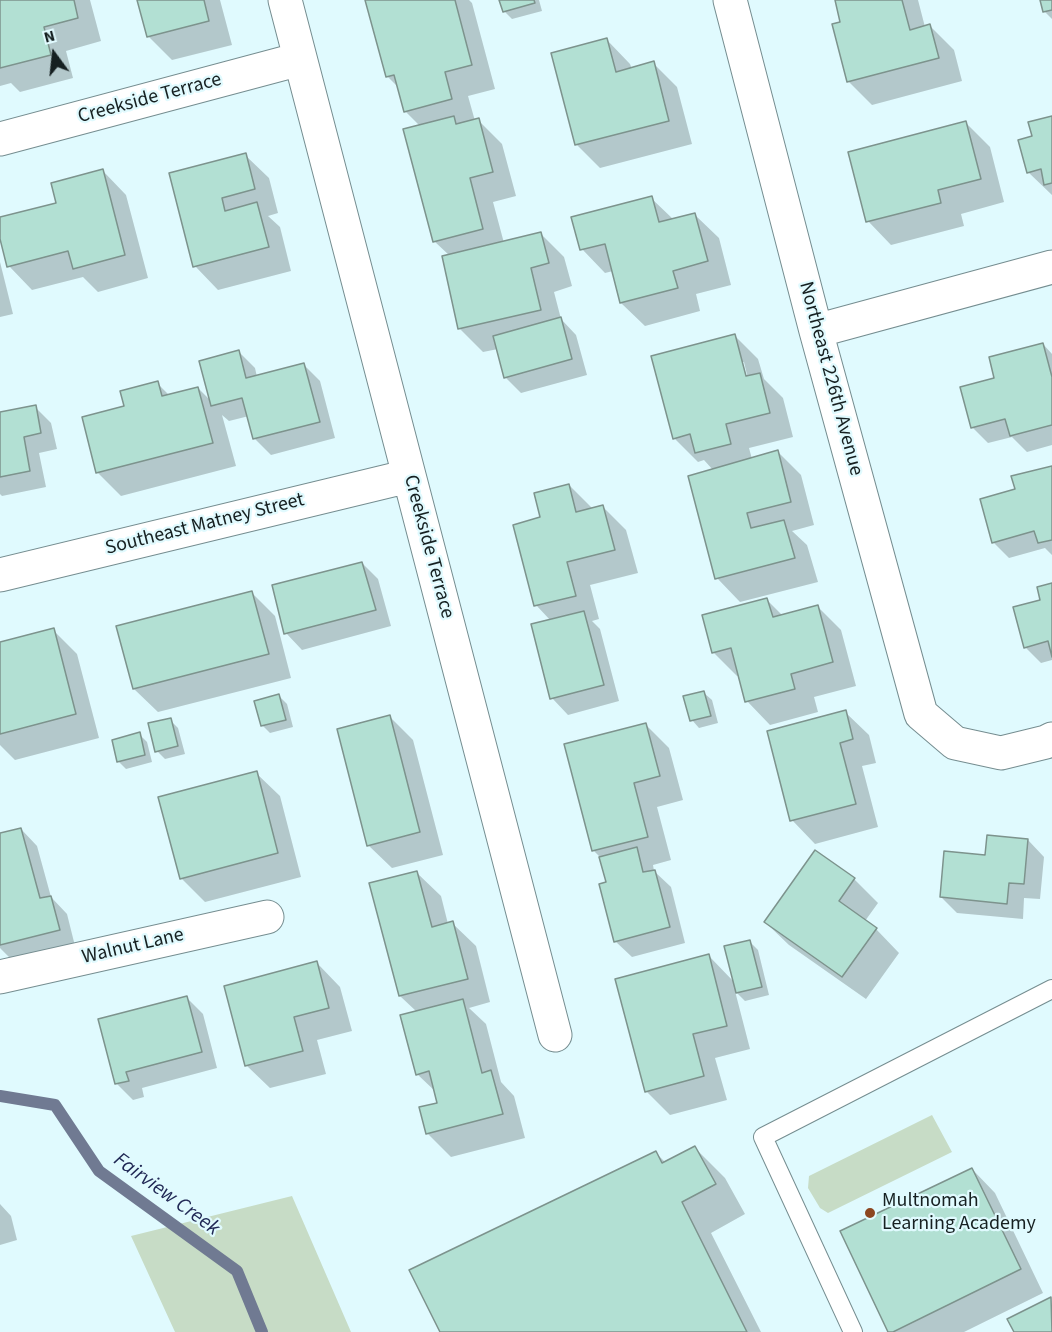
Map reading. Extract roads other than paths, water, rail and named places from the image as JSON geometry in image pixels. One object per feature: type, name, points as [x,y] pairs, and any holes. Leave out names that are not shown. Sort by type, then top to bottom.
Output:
[{"type":"street","name":"Creekside Terrace","points":[[285,0],[555,1035]]},
{"type":"street","name":"Northeast 226th Avenue","points":[[730,0],[816,331],[921,714],[956,743],[1000,753],[1052,739]]},
{"type":"street","name":"Creekside Terrace","points":[[0,139],[300,59]]},
{"type":"street","points":[[816,331],[1052,267]]},
{"type":"street","name":"Southeast Matney Street","points":[[0,575],[409,476]]},
{"type":"street","name":"Walnut Lane","points":[[0,977],[267,917]]},
{"type":"lane","points":[[853,1332],[763,1137],[1052,989]]},
{"type":"waterway","name":"Fairview Creek","points":[[0,1096],[55,1105],[99,1171],[237,1271],[262,1332]]},
{"type":"place","name":"Multnomah Learning Academy","points":[[870,1213]]}]
